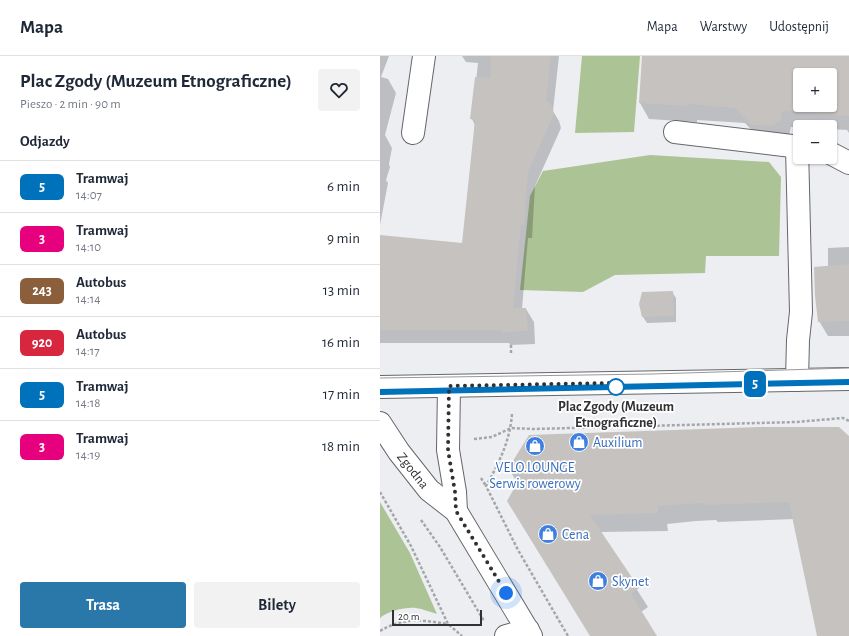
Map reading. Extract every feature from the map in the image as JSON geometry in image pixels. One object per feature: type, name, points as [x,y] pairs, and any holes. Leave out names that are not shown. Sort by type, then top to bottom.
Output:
[{"type":"main road","points":[[413,133],[424,56]]},
{"type":"main road","points":[[675,132],[793,146]]},
{"type":"main road","points":[[837,156],[849,162]]},
{"type":"main road","points":[[798,380],[798,340],[801,312],[799,164]]},
{"type":"main road","points":[[380,387],[849,378]]},
{"type":"main road","name":"Zgodna","points":[[449,386],[448,450],[455,492],[456,511]]},
{"type":"main road","name":"Zgodna","points":[[380,423],[399,452],[430,490],[456,511],[530,633]]},
{"type":"main road","points":[[506,636],[530,633]]},
{"type":"path","points":[[511,343],[511,354]]},
{"type":"path","points":[[512,414],[511,428],[502,457],[486,486],[518,550],[568,636]]},
{"type":"path","points":[[470,440],[492,438],[511,428],[534,429],[789,422],[843,418],[849,421]]},
{"type":"path","points":[[380,492],[411,546],[448,624],[462,636]]},
{"type":"path","points":[[420,519],[440,547],[485,623]]},
{"type":"path","points":[[380,632],[392,624],[407,621],[428,621],[448,624]]},
{"type":"green space","points":[[582,56],[640,56],[634,132],[575,133]]},
{"type":"green space","points":[[650,155],[769,162],[781,177],[779,256],[706,256],[705,273],[615,275],[583,292],[520,290],[530,196],[543,171]]},
{"type":"green space","points":[[380,502],[410,553],[437,614],[419,608],[407,608],[392,611],[380,618]]},
{"type":"building","points":[[491,56],[551,56],[546,101],[552,106],[554,114],[528,172],[524,225],[521,225],[513,308],[526,308],[528,331],[380,330],[380,235],[462,243],[475,120],[470,119],[475,77],[490,78]]},
{"type":"building","points":[[642,56],[849,56],[849,116],[795,112],[837,112],[837,68],[793,68],[793,112],[782,111],[781,120],[773,126],[751,125],[735,108],[688,104],[688,106],[639,103]]},
{"type":"building","points":[[849,264],[849,321],[818,322],[814,267]]},
{"type":"building","points":[[673,291],[674,316],[642,317],[639,304],[642,292]]},
{"type":"building","points":[[760,427],[839,427],[849,436],[849,636],[817,636],[789,502],[707,505],[705,503],[685,504],[658,506],[658,513],[590,515],[639,588],[631,594],[657,636],[590,636],[507,501],[521,476],[508,469],[529,435]]},
{"type":"tram line","points":[[380,378],[652,374],[849,368]]},
{"type":"tram line","points":[[380,392],[849,382]]},
{"type":"tram line","name":"5","points":[[380,392],[849,382]]},
{"type":"place","name":"Plac Zgody (Muzeum Etnograficzne)","points":[[616,387]]},
{"type":"place","name":"Auxilium","points":[[579,442]]},
{"type":"place","name":"VELO.LOUNGE Serwis rowerowy","points":[[535,446]]},
{"type":"place","name":"Cena","points":[[548,534]]},
{"type":"place","name":"Skynet","points":[[598,581]]},
{"type":"route","points":[[506,593],[456,511],[455,492],[447,440],[449,386],[610,383],[616,387]]}]
